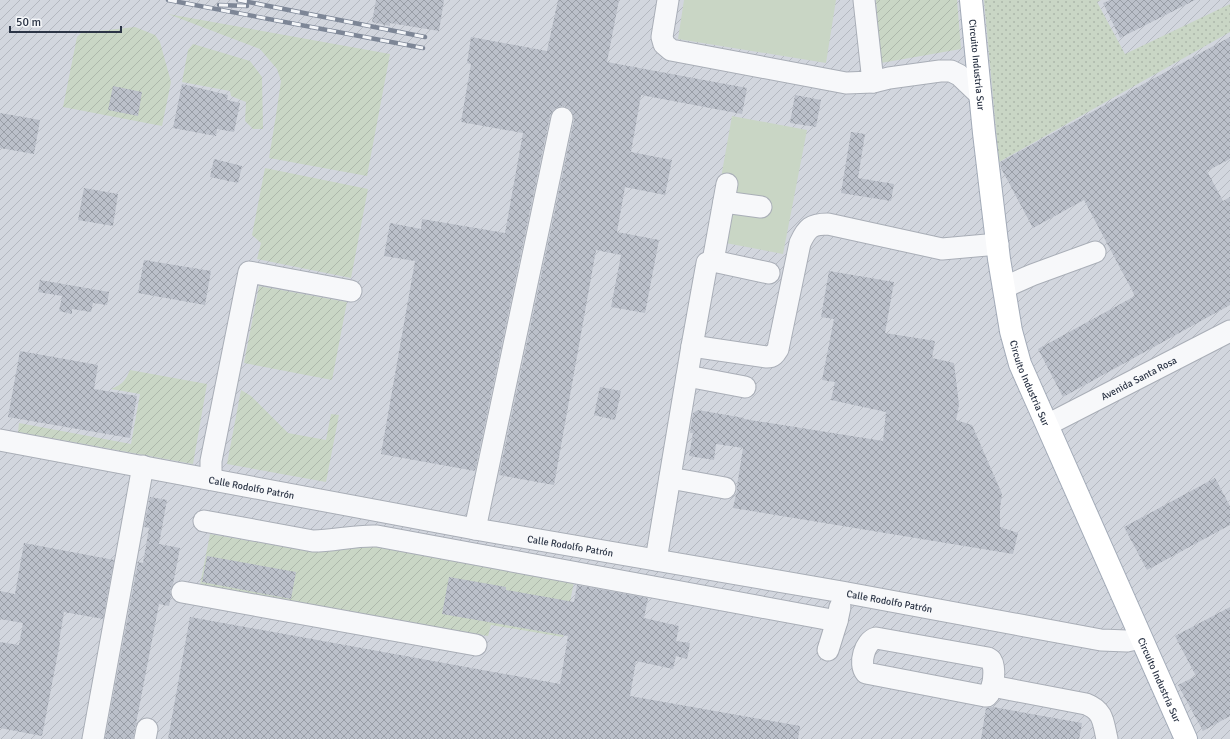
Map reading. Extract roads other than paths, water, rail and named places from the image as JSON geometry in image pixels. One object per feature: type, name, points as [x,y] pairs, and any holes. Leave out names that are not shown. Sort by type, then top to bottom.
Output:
[{"type":"main road","name":"Circuito Industria Sur","points":[[971,0],[984,133],[998,244],[1011,331],[1020,364],[1186,739]]},
{"type":"street","points":[[668,0],[662,37],[664,44],[671,50],[846,83],[873,82],[925,73],[951,71],[960,75],[980,95]]},
{"type":"street","points":[[864,0],[873,82]]},
{"type":"street","points":[[475,529],[562,118]]},
{"type":"street","points":[[713,261],[726,193],[761,207]]},
{"type":"street","points":[[692,346],[772,357],[778,349],[800,243],[804,233],[811,227],[819,224],[828,224],[942,248],[998,244]]},
{"type":"street","points":[[1004,286],[1095,252]]},
{"type":"street","points":[[656,560],[706,265],[709,261],[713,261],[769,273]]},
{"type":"street","points":[[211,479],[211,461],[248,272],[351,291]]},
{"type":"street","name":"Avenida Santa Rosa","points":[[1047,425],[1230,331]]},
{"type":"street","points":[[687,376],[745,387]]},
{"type":"street","name":"Calle Rodolfo Patrón","points":[[0,440],[475,529],[842,592],[1101,640],[1127,641],[1141,638]]},
{"type":"street","points":[[93,739],[143,466]]},
{"type":"street","points":[[670,478],[725,488]]},
{"type":"street","points":[[204,521],[313,541],[366,535],[377,536],[837,621]]},
{"type":"street","points":[[182,592],[476,645]]},
{"type":"street","points":[[828,650],[837,621],[842,592]]},
{"type":"street","points":[[876,638],[988,658],[991,660],[995,668],[992,686],[989,695],[984,696],[870,674],[866,673],[862,666],[863,658],[867,645],[870,641],[876,638]]},
{"type":"street","points":[[992,686],[1095,707],[1102,716],[1107,739]]},
{"type":"railway","points":[[168,0],[423,48]]},
{"type":"railway","points":[[238,0],[425,37]]},
{"type":"railway","points":[[219,5],[247,6]]}]
